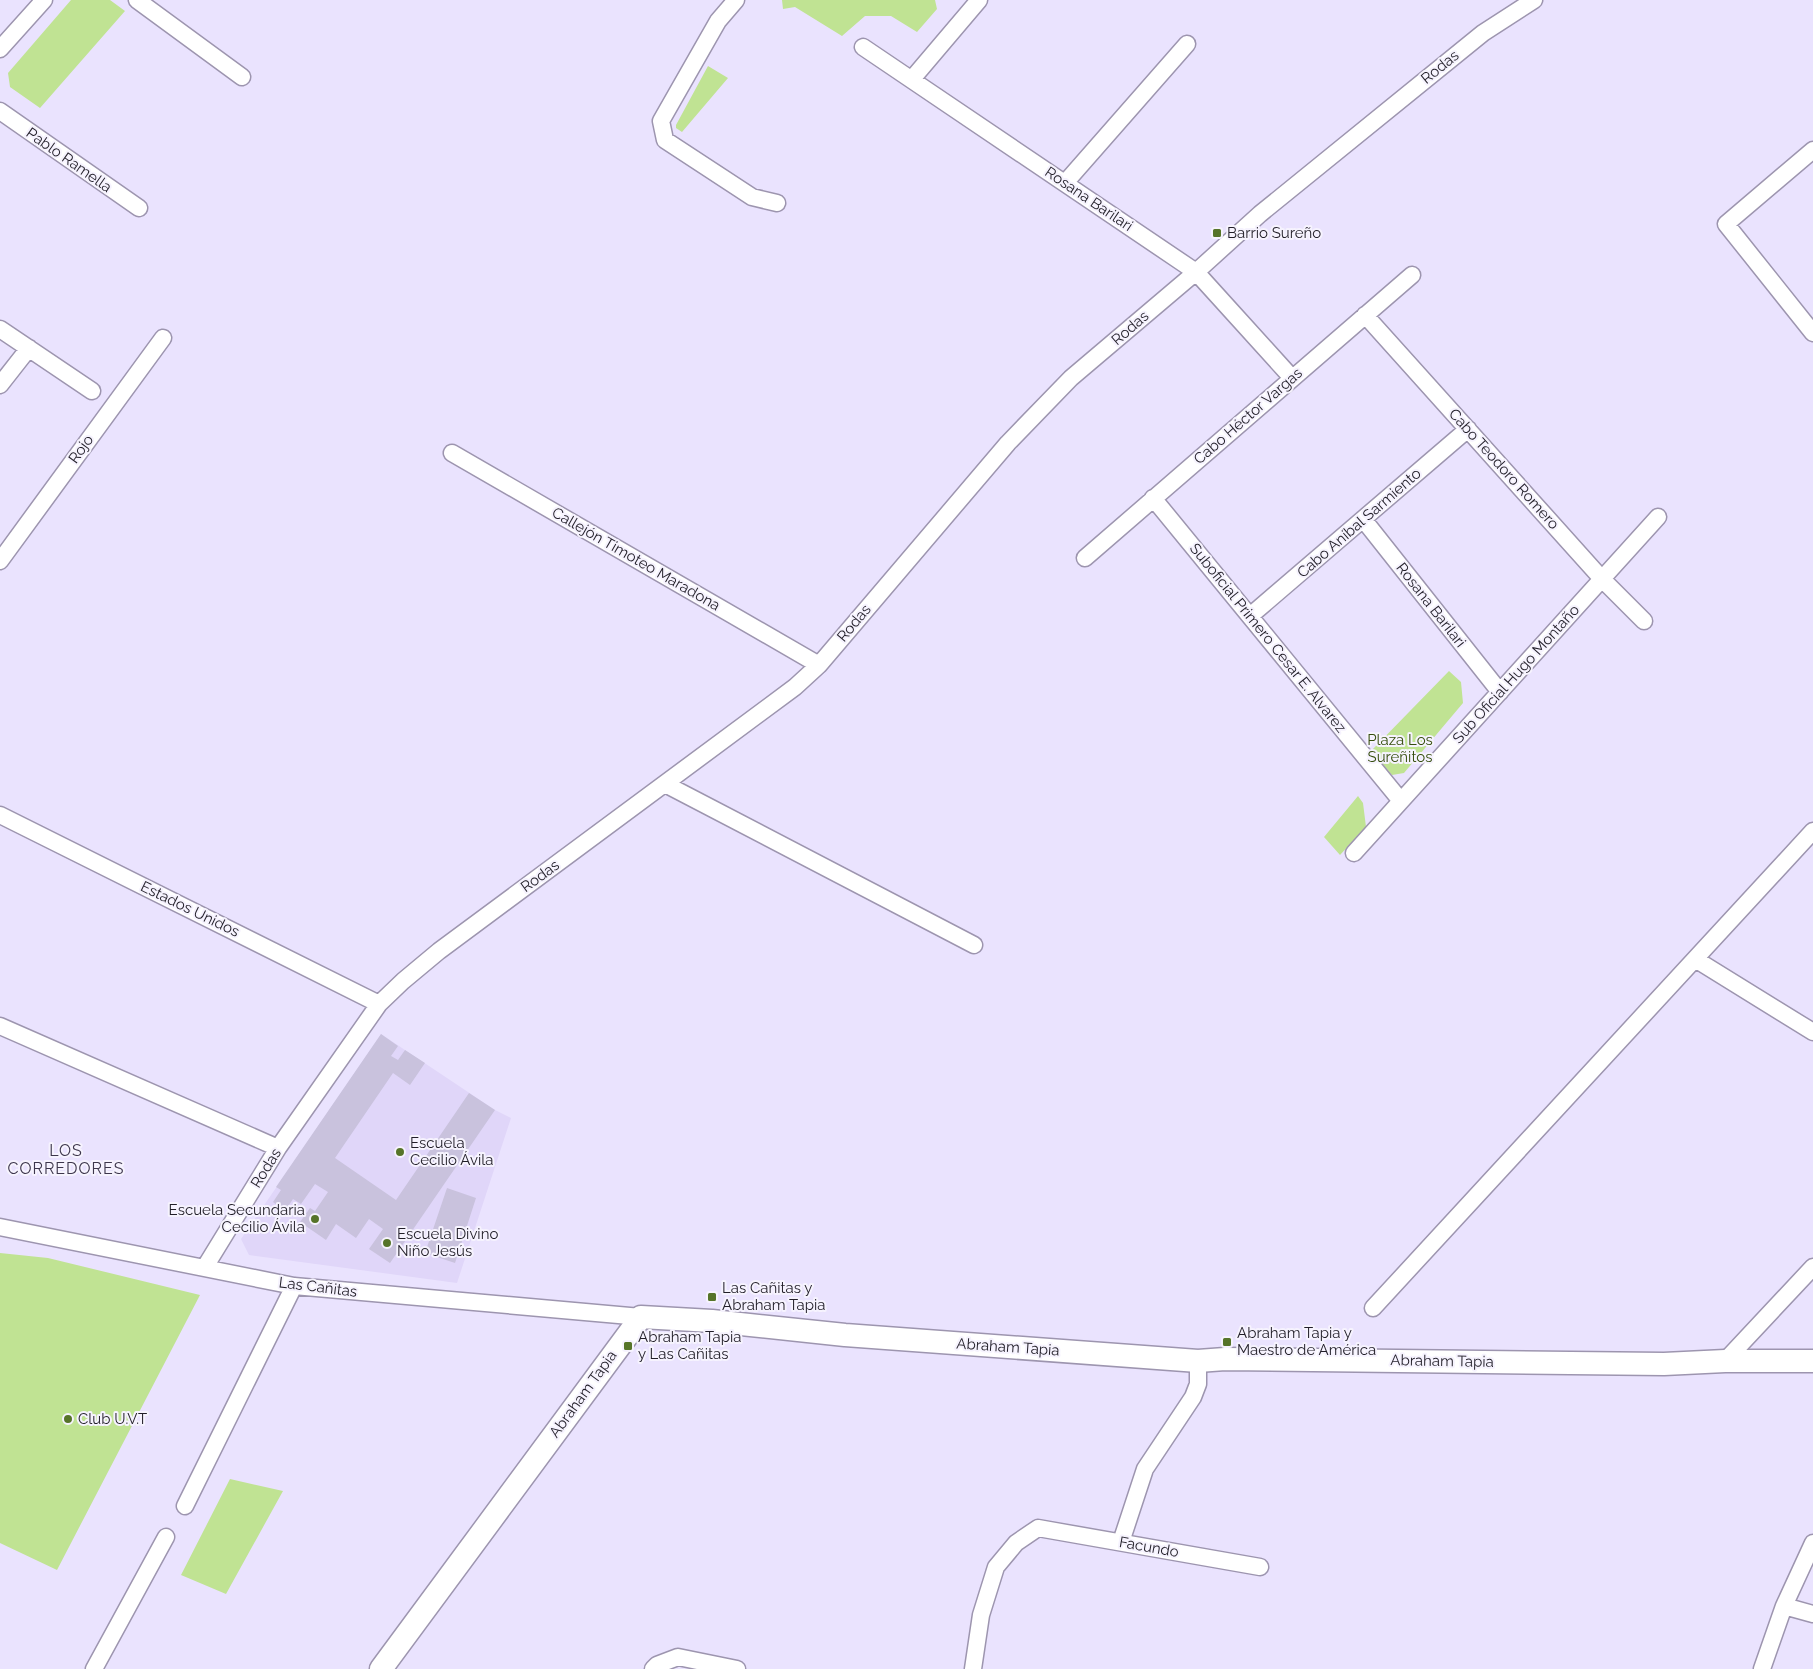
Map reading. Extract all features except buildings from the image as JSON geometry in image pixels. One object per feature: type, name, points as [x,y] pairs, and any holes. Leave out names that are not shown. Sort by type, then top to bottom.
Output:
[{"type":"street","points":[[0,49],[44,0]]},
{"type":"street","points":[[137,0],[242,77]]},
{"type":"street","points":[[736,0],[718,21],[661,121],[665,140],[752,197],[777,202]]},
{"type":"street","points":[[912,79],[978,0]]},
{"type":"street","name":"Rodas","points":[[205,1267],[278,1148],[379,1004],[403,981],[439,951],[795,687],[819,665],[1008,442],[1071,378],[1196,272],[1260,214],[1483,32],[1534,0]]},
{"type":"street","points":[[1065,183],[1188,44]]},
{"type":"street","name":"Rosana Barilari","points":[[863,46],[1196,272],[1292,378]]},
{"type":"street","name":"Pablo Ramella","points":[[0,111],[139,208]]},
{"type":"street","points":[[1813,150],[1726,224],[1813,333]]},
{"type":"street","name":"Cabo Héctor Vargas","points":[[1085,558],[1412,274]]},
{"type":"street","name":"Cabo Teodoro Romero","points":[[1365,315],[1602,579],[1644,621]]},
{"type":"street","points":[[0,329],[92,391]]},
{"type":"street","name":"Rojo","points":[[0,561],[163,338]]},
{"type":"street","points":[[0,385],[29,348]]},
{"type":"street","name":"Cabo Aníbal Sarmiento","points":[[1250,616],[1468,429]]},
{"type":"street","name":"Callejón Timoteo Maradona","points":[[452,453],[819,665]]},
{"type":"street","name":"Suboficial Primero Cesar E. Alvarez","points":[[1153,498],[1401,801]]},
{"type":"street","name":"Sub Oficial Hugo Montaño","points":[[1354,852],[1658,517]]},
{"type":"street","name":"Rosana Barilari","points":[[1363,519],[1500,692]]},
{"type":"street","points":[[665,784],[974,945]]},
{"type":"street","name":"Estados Unidos","points":[[0,815],[379,1004]]},
{"type":"street","points":[[1373,1308],[1813,831]]},
{"type":"street","points":[[1695,959],[1813,1032]]},
{"type":"street","points":[[0,1026],[278,1148]]},
{"type":"street","name":"Las Cañitas","points":[[0,1227],[294,1286],[641,1317]]},
{"type":"street","points":[[1725,1361],[1813,1267]]},
{"type":"street","points":[[185,1506],[294,1286]]},
{"type":"street","name":"Abraham Tapia","points":[[381,1669],[641,1317],[712,1320],[845,1335],[1198,1361],[1225,1359],[1664,1364],[1813,1360]]},
{"type":"street","points":[[1121,1542],[1145,1469],[1194,1398],[1198,1384],[1198,1361]]},
{"type":"street","name":"Facundo","points":[[972,1669],[981,1615],[996,1567],[1016,1543],[1038,1528],[1260,1568]]},
{"type":"street","points":[[94,1669],[166,1537]]},
{"type":"street","points":[[1762,1669],[1784,1606],[1813,1543]]},
{"type":"street","points":[[1784,1606],[1813,1614]]},
{"type":"street","points":[[653,1669],[657,1665],[678,1657],[737,1669]]},
{"type":"shaded area","name":"Escuela Cecilio Ávila","points":[[381,1034],[495,1110],[511,1118],[457,1283],[249,1255],[241,1239]]},
{"type":"green space","points":[[71,0],[110,0],[125,11],[40,108],[10,87],[8,73]]},
{"type":"green space","points":[[782,0],[935,0],[937,9],[917,32],[891,16],[865,16],[842,36],[795,7],[783,9]]},
{"type":"green space","points":[[708,66],[728,78],[682,132],[676,128],[676,125]]},
{"type":"green space","name":"Plaza Los Sureñitos","points":[[1449,671],[1461,682],[1463,703],[1404,773],[1392,775],[1371,751]]},
{"type":"green space","points":[[1358,796],[1363,803],[1366,827],[1340,855],[1324,837]]},
{"type":"green space","name":"Club U.V.T","points":[[0,1253],[48,1258],[200,1295],[57,1570],[0,1543]]},
{"type":"green space","points":[[230,1479],[283,1491],[226,1594],[181,1575]]},
{"type":"place","name":"Barrio Sureño","points":[[1217,233]]},
{"type":"place","name":"Escuela Cecilio Ávila","points":[[400,1152]]},
{"type":"place","name":"Escuela Secundaria Cecilio Ávila","points":[[315,1219]]},
{"type":"place","name":"Escuela Divino Niño Jesús","points":[[387,1243]]},
{"type":"place","name":"Las Cañitas y Abraham Tapia","points":[[712,1297]]},
{"type":"place","name":"Abraham Tapia y Maestro de América","points":[[1227,1342]]},
{"type":"place","name":"Abraham Tapia y Las Cañitas","points":[[628,1346]]},
{"type":"place","name":"Club U.V.T","points":[[68,1419]]},
{"type":"district","name":"LOS CORREDORES","points":[[66,1159]]}]
